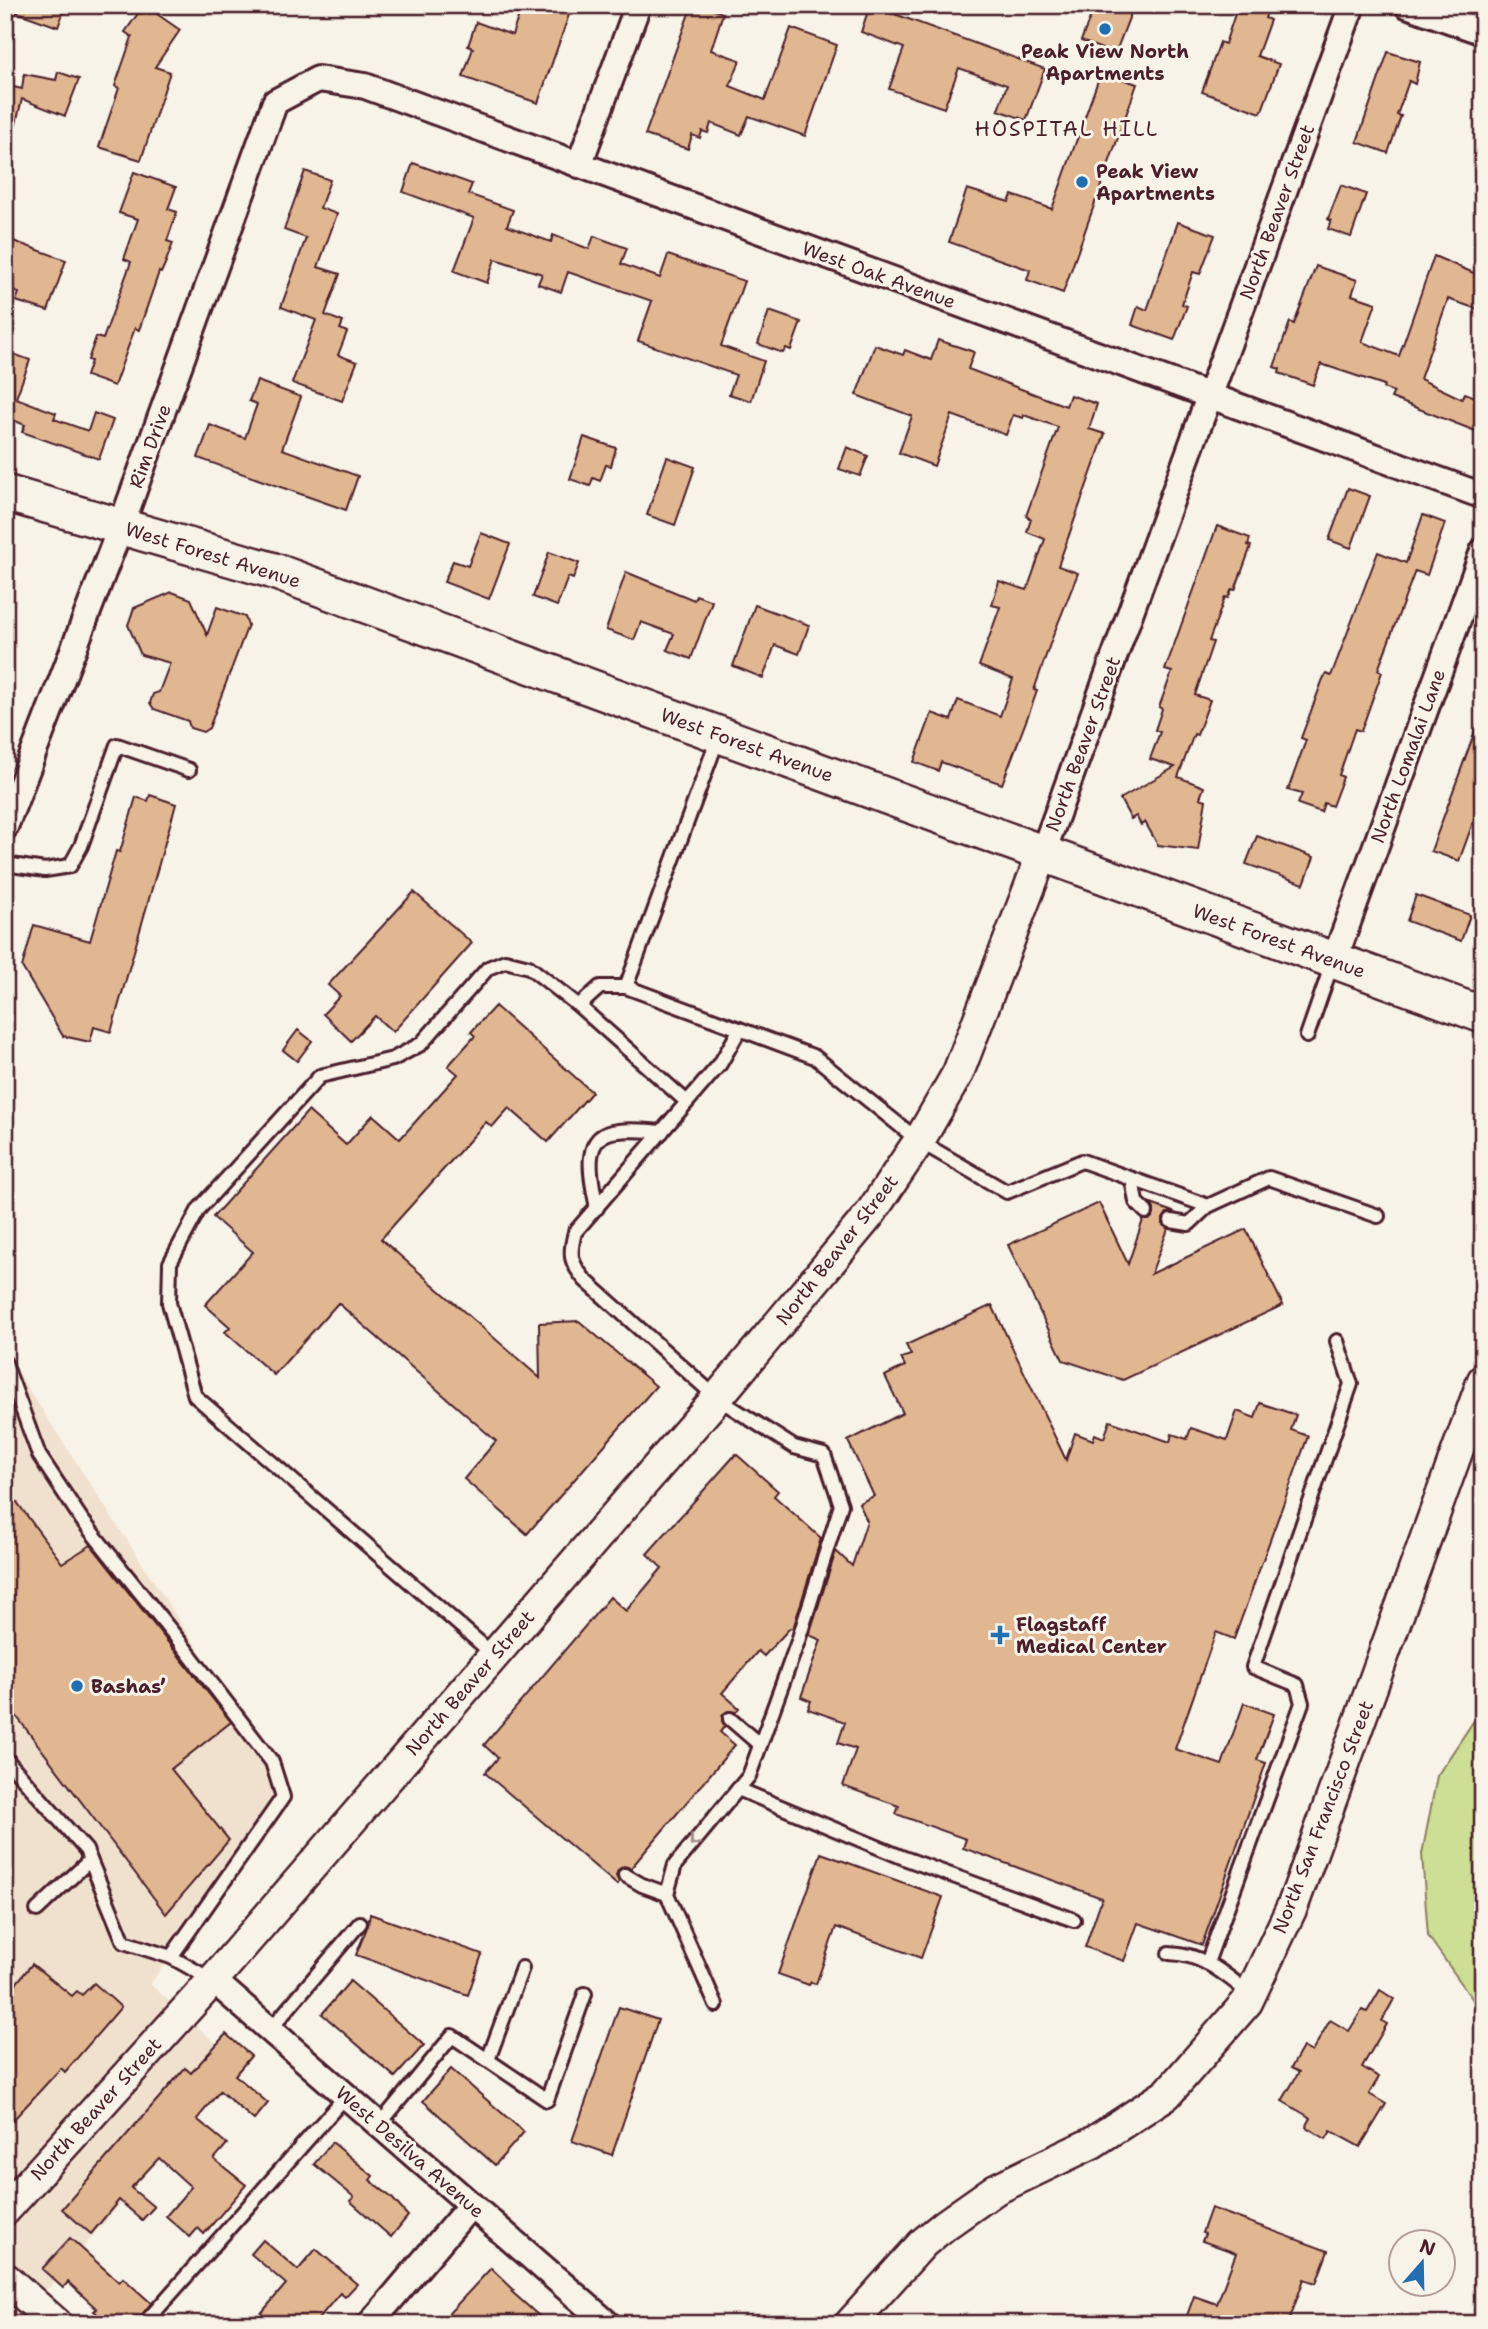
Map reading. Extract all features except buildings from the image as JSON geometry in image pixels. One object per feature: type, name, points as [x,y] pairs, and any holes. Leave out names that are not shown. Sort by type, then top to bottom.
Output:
[{"type":"main road","name":"West Forest Avenue","points":[[5,493],[271,570],[1483,1015]]},
{"type":"street","points":[[579,165],[638,5]]},
{"type":"street","name":"North Beaver Street","points":[[5,2210],[213,1980],[717,1398],[870,1214],[919,1142],[958,1073],[1042,855],[1352,5]]},
{"type":"street","points":[[1407,5],[1483,32]]},
{"type":"street","name":"West Oak Avenue","points":[[275,102],[317,79],[365,86],[1483,496]]},
{"type":"street","name":"Rim Drive","points":[[5,827],[121,526],[275,102]]},
{"type":"street","name":"North Lomalai Lane","points":[[1334,961],[1483,551]]},
{"type":"street","name":"North San Francisco Street","points":[[850,2324],[923,2243],[945,2225],[996,2189],[1092,2143],[1167,2094],[1247,2002],[1293,1905],[1483,1380]]},
{"type":"street","name":"West Desilva Avenue","points":[[213,1980],[608,2324]]},
{"type":"street","points":[[370,2324],[471,2205]]},
{"type":"street","points":[[5,2278],[57,2324]]},
{"type":"lane","points":[[626,987],[719,735]]},
{"type":"lane","points":[[5,864],[45,870],[70,866],[81,846],[117,745],[189,770]]},
{"type":"lane","points":[[495,1656],[195,1396],[169,1303],[170,1263],[200,1209],[320,1076],[393,1059],[421,1044],[488,968],[505,961],[529,967],[579,1006],[687,1102]]},
{"type":"lane","points":[[1307,1035],[1334,961]]},
{"type":"lane","points":[[579,1006],[600,987],[626,987],[815,1057],[919,1142],[1007,1192],[1082,1161],[1208,1206]]},
{"type":"lane","points":[[716,2005],[667,1894],[675,1865],[749,1776],[798,1641],[841,1505],[824,1455],[794,1447],[717,1398],[574,1268],[570,1251],[575,1233],[720,1064],[740,1029]]},
{"type":"lane","points":[[597,1208],[589,1163],[593,1146],[604,1134],[615,1130],[662,1132]]},
{"type":"lane","points":[[1171,1222],[1189,1224],[1208,1206],[1269,1178],[1378,1216]]},
{"type":"lane","points":[[1132,1179],[1136,1202],[1146,1212]]},
{"type":"lane","points":[[1207,1962],[1302,1703],[1297,1685],[1253,1667],[1351,1384],[1337,1340]]},
{"type":"lane","points":[[5,1363],[39,1455],[82,1520],[272,1762],[283,1797],[172,1957]]},
{"type":"lane","points":[[730,1719],[760,1745]]},
{"type":"lane","points":[[5,1758],[86,1850],[124,1942],[172,1957],[213,1980]]},
{"type":"lane","points":[[738,1789],[904,1858],[1074,1920]]},
{"type":"lane","points":[[37,1909],[90,1860]]},
{"type":"lane","points":[[625,1875],[642,1885],[667,1894]]},
{"type":"lane","points":[[270,2030],[360,1923]]},
{"type":"lane","points":[[1169,1953],[1185,1954],[1214,1965],[1251,1994]]},
{"type":"lane","points":[[488,2060],[523,1968]]},
{"type":"lane","points":[[379,2125],[452,2036],[547,2100],[585,1994]]},
{"type":"lane","points":[[144,2324],[346,2096]]},
{"type":"shaded area","points":[[5,1353],[289,1789],[150,1984],[239,2064],[18,2324],[5,2324]]},
{"type":"green space","points":[[1483,1712],[1483,2014],[1428,1936],[1422,1854],[1437,1776],[1479,1713]]},
{"type":"place","name":"Peak View North Apartments","points":[[1105,29]]},
{"type":"place","name":"Peak View Apartments","points":[[1082,182]]},
{"type":"place","name":"Flagstaff Medical Center","points":[[1000,1635]]},
{"type":"place","name":"Bashas’","points":[[77,1686]]},
{"type":"district","name":"HOSPITAL HILL","points":[[1067,129]]}]
